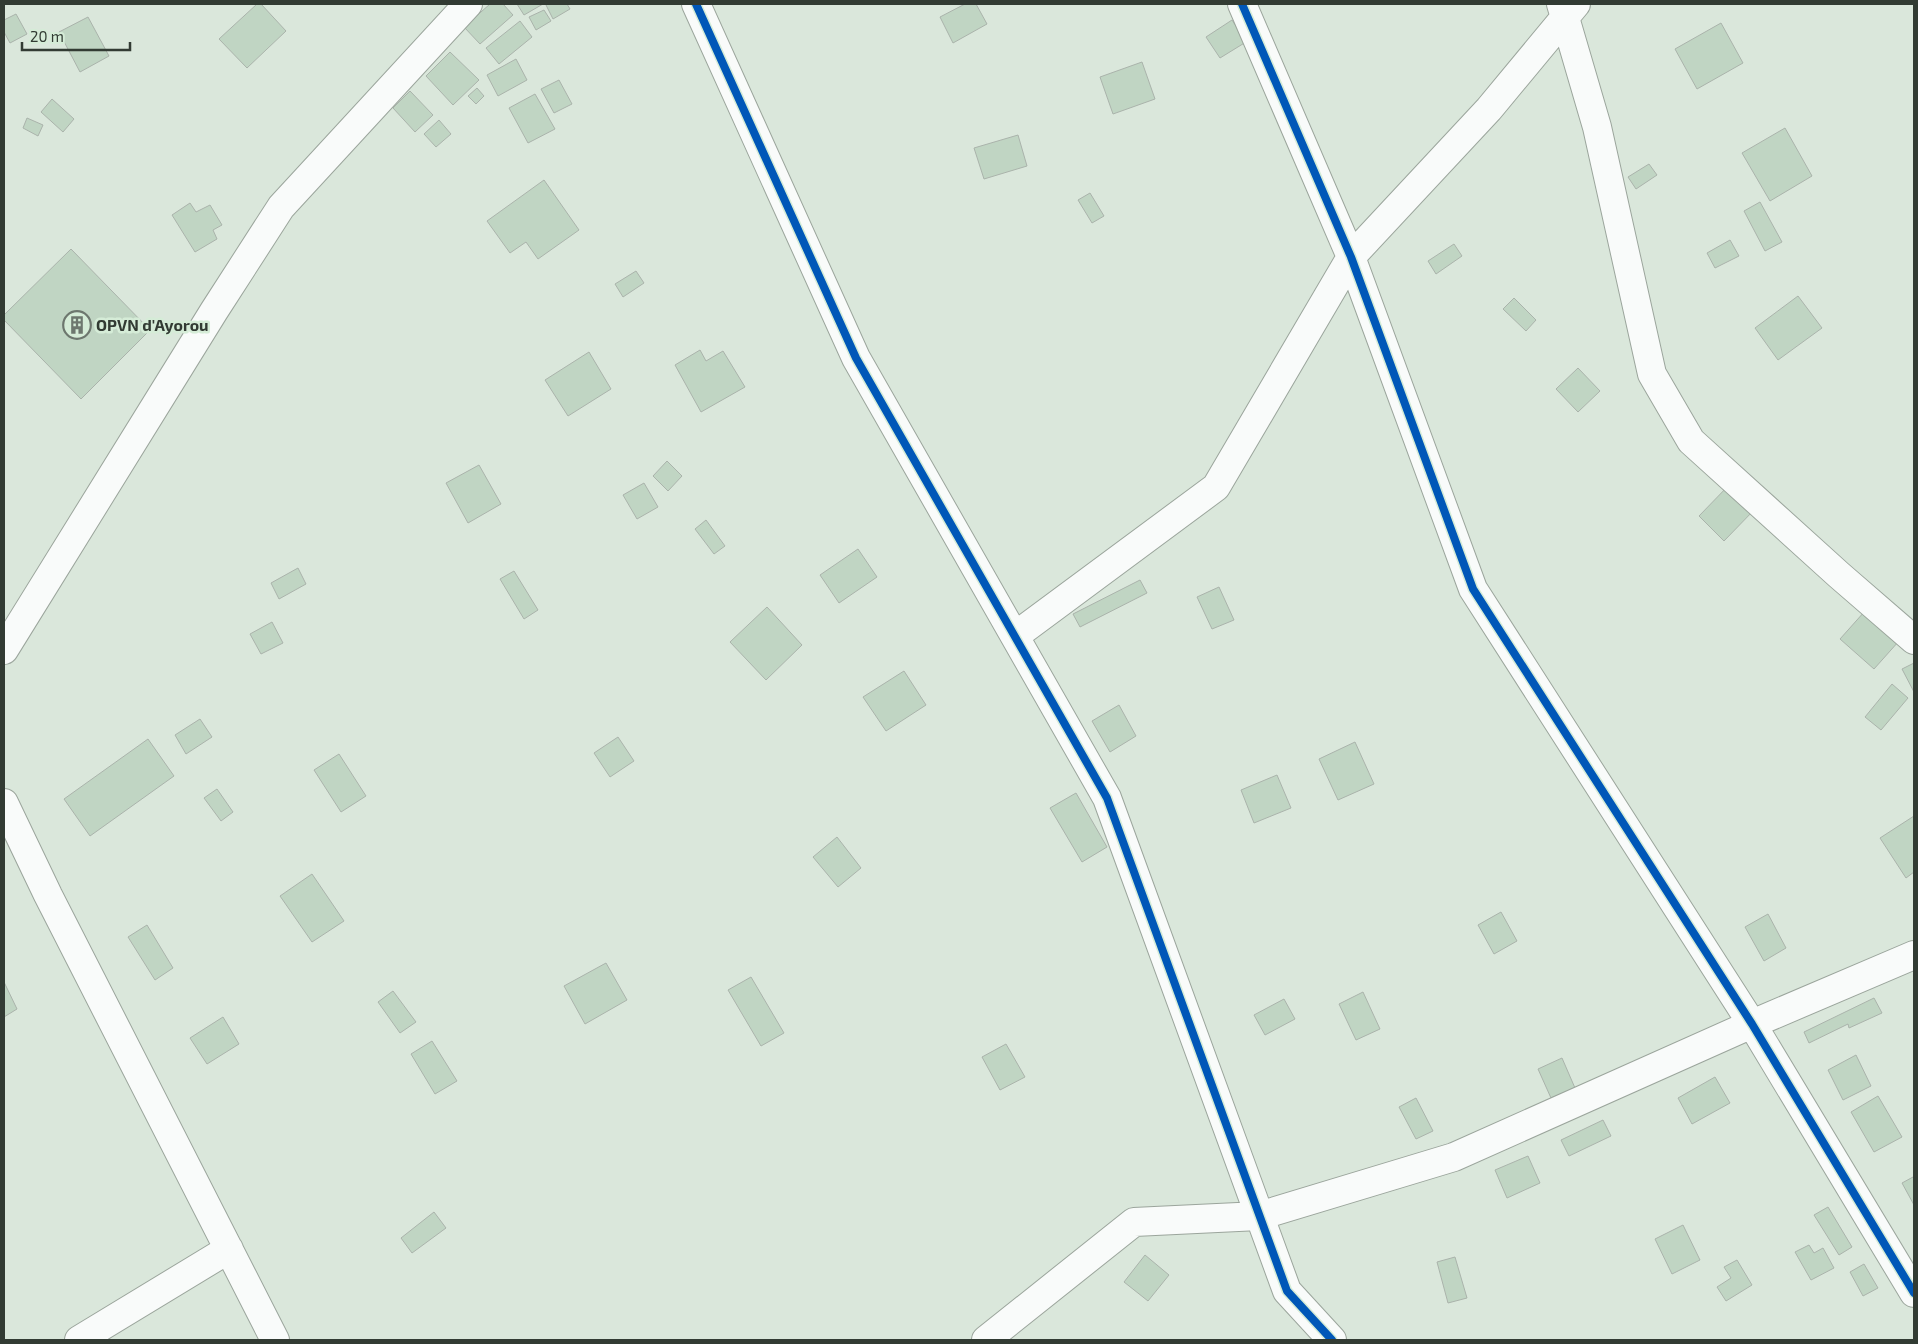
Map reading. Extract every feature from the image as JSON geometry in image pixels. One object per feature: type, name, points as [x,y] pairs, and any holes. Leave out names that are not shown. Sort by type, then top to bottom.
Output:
[{"type":"street","points":[[4,650],[208,320],[281,207],[468,4]]},
{"type":"street","points":[[696,4],[856,358],[1107,798],[1288,1291],[1332,1340]]},
{"type":"street","points":[[1242,4],[1351,257],[1474,589],[1752,1024],[1914,1293]]},
{"type":"street","points":[[1015,636],[1216,487],[1351,257],[1490,109],[1568,8]]},
{"type":"street","points":[[1568,8],[1597,127],[1652,374],[1691,442],[1914,640]]},
{"type":"street","points":[[4,803],[48,895],[275,1340]]},
{"type":"street","points":[[986,1340],[1134,1222],[1259,1216],[1454,1158],[1752,1024],[1914,955]]},
{"type":"street","points":[[79,1340],[229,1248]]},
{"type":"building","points":[[257,4],[261,4],[286,31],[247,68],[219,39]]},
{"type":"building","points":[[490,4],[503,4],[513,15],[480,44],[464,27]]},
{"type":"building","points":[[517,4],[543,4],[524,15]]},
{"type":"building","points":[[567,4],[570,9],[553,19],[546,5]]},
{"type":"building","points":[[965,4],[976,4],[987,24],[953,43],[940,17]]},
{"type":"building","points":[[544,10],[551,21],[536,30],[529,17]]},
{"type":"building","points":[[16,14],[27,34],[10,43],[4,32],[4,20]]},
{"type":"building","points":[[88,17],[109,56],[80,72],[59,32]]},
{"type":"building","points":[[1232,20],[1246,42],[1220,58],[1206,37]]},
{"type":"building","points":[[520,21],[532,37],[499,64],[486,48]]},
{"type":"building","points":[[1721,23],[1743,63],[1697,89],[1675,49]]},
{"type":"building","points":[[450,52],[479,80],[453,105],[426,76]]},
{"type":"building","points":[[516,59],[527,80],[498,96],[487,75]]},
{"type":"building","points":[[1142,62],[1155,99],[1113,114],[1100,77]]},
{"type":"building","points":[[559,80],[572,104],[554,113],[541,89]]},
{"type":"building","points":[[477,88],[484,96],[476,104],[468,96]]},
{"type":"building","points":[[410,91],[433,115],[415,132],[393,108]]},
{"type":"building","points":[[535,94],[555,129],[528,143],[509,108]]},
{"type":"building","points":[[52,99],[74,119],[63,132],[41,112]]},
{"type":"building","points":[[27,118],[43,125],[38,136],[23,128]]},
{"type":"building","points":[[439,120],[451,134],[436,147],[424,134]]},
{"type":"building","points":[[1785,128],[1812,176],[1770,201],[1742,153]]},
{"type":"building","points":[[1018,135],[1027,166],[984,179],[974,148]]},
{"type":"building","points":[[1649,164],[1657,175],[1636,189],[1628,177]]},
{"type":"building","points":[[544,180],[579,230],[538,259],[526,242],[510,253],[487,221]]},
{"type":"building","points":[[1090,193],[1104,216],[1092,223],[1078,200]]},
{"type":"building","points":[[1760,202],[1782,242],[1765,251],[1744,211]]},
{"type":"building","points":[[190,203],[196,212],[210,205],[222,225],[213,230],[217,239],[195,252],[172,215]]},
{"type":"building","points":[[1730,240],[1739,256],[1715,268],[1707,253]]},
{"type":"building","points":[[1454,244],[1462,256],[1436,274],[1428,261]]},
{"type":"building","name":"OPVN d'Ayorou","points":[[71,249],[150,330],[81,399],[4,320],[4,315]]},
{"type":"building","points":[[636,271],[644,283],[623,297],[615,284]]},
{"type":"building","points":[[1798,296],[1822,328],[1778,360],[1755,328]]},
{"type":"building","points":[[1514,298],[1536,320],[1526,331],[1503,309]]},
{"type":"building","points":[[700,350],[706,361],[723,351],[745,387],[701,412],[675,365]]},
{"type":"building","points":[[589,352],[611,389],[568,416],[545,380]]},
{"type":"building","points":[[1578,368],[1600,391],[1578,412],[1556,389]]},
{"type":"building","points":[[667,461],[682,476],[668,491],[653,476]]},
{"type":"building","points":[[479,465],[501,504],[468,523],[446,483]]},
{"type":"building","points":[[644,483],[658,507],[637,519],[623,495]]},
{"type":"building","points":[[1730,484],[1755,509],[1724,541],[1699,516]]},
{"type":"building","points":[[706,520],[725,546],[714,554],[695,529]]},
{"type":"building","points":[[858,549],[877,577],[839,603],[820,575]]},
{"type":"building","points":[[298,568],[306,584],[279,599],[271,583]]},
{"type":"building","points":[[514,571],[538,610],[524,619],[500,579]]},
{"type":"building","points":[[1140,580],[1147,593],[1080,627],[1073,614]]},
{"type":"building","points":[[1219,587],[1234,620],[1212,629],[1197,597]]},
{"type":"building","points":[[767,607],[802,645],[766,680],[730,642]]},
{"type":"building","points":[[1865,611],[1899,641],[1874,669],[1840,639]]},
{"type":"building","points":[[272,622],[283,643],[261,654],[250,634]]},
{"type":"building","points":[[1914,663],[1914,692],[1902,669]]},
{"type":"building","points":[[904,671],[926,705],[886,731],[863,697]]},
{"type":"building","points":[[1892,684],[1908,698],[1881,730],[1865,717]]},
{"type":"building","points":[[1119,705],[1136,736],[1110,752],[1092,721]]},
{"type":"building","points":[[200,719],[212,737],[186,754],[175,735]]},
{"type":"building","points":[[618,737],[634,761],[610,777],[594,753]]},
{"type":"building","points":[[148,739],[174,776],[90,836],[64,799]]},
{"type":"building","points":[[1355,742],[1374,784],[1338,800],[1319,759]]},
{"type":"building","points":[[339,754],[366,796],[341,812],[314,770]]},
{"type":"building","points":[[1277,775],[1291,808],[1254,823],[1241,790]]},
{"type":"building","points":[[217,789],[233,812],[221,821],[204,798]]},
{"type":"building","points":[[1076,793],[1107,847],[1082,862],[1050,808]]},
{"type":"building","points":[[1914,816],[1914,872],[1906,878],[1880,838]]},
{"type":"building","points":[[837,837],[861,868],[838,887],[813,857]]},
{"type":"building","points":[[312,874],[344,921],[312,942],[280,896]]},
{"type":"building","points":[[1501,912],[1517,941],[1494,954],[1478,925]]},
{"type":"building","points":[[1768,914],[1786,948],[1764,961],[1745,927]]},
{"type":"building","points":[[147,925],[173,968],[155,980],[128,937]]},
{"type":"building","points":[[606,963],[627,1000],[585,1024],[564,986]]},
{"type":"building","points":[[751,977],[784,1033],[761,1046],[728,990]]},
{"type":"building","points":[[4,982],[17,1009],[4,1017]]},
{"type":"building","points":[[393,991],[416,1022],[400,1033],[378,1002]]},
{"type":"building","points":[[1363,992],[1380,1029],[1356,1040],[1339,1004]]},
{"type":"building","points":[[1874,998],[1882,1013],[1849,1028],[1848,1024],[1809,1043],[1804,1032]]},
{"type":"building","points":[[1284,999],[1295,1019],[1265,1035],[1254,1015]]},
{"type":"building","points":[[223,1017],[239,1044],[207,1064],[190,1038]]},
{"type":"building","points":[[432,1041],[457,1081],[435,1094],[411,1054]]},
{"type":"building","points":[[1006,1044],[1025,1077],[1000,1090],[982,1057]]},
{"type":"building","points":[[1856,1055],[1871,1086],[1843,1100],[1828,1070]]},
{"type":"building","points":[[1562,1058],[1575,1088],[1551,1098],[1538,1069]]},
{"type":"building","points":[[1715,1077],[1730,1103],[1692,1124],[1678,1098]]},
{"type":"building","points":[[1878,1096],[1902,1137],[1874,1152],[1851,1112]]},
{"type":"building","points":[[1416,1098],[1433,1131],[1416,1139],[1399,1107]]},
{"type":"building","points":[[1603,1120],[1611,1136],[1569,1156],[1561,1140]]},
{"type":"building","points":[[1528,1156],[1540,1183],[1507,1198],[1495,1170]]},
{"type":"building","points":[[1913,1177],[1914,1179],[1914,1205],[1902,1183]]},
{"type":"building","points":[[1828,1207],[1852,1247],[1839,1255],[1814,1215]]},
{"type":"building","points":[[434,1212],[446,1228],[412,1253],[401,1238]]},
{"type":"building","points":[[1683,1225],[1700,1260],[1672,1274],[1655,1239]]},
{"type":"building","points":[[1809,1245],[1814,1253],[1823,1248],[1834,1268],[1811,1280],[1795,1252]]},
{"type":"building","points":[[1145,1255],[1169,1275],[1148,1301],[1124,1282]]},
{"type":"building","points":[[1455,1257],[1467,1298],[1448,1303],[1437,1262]]},
{"type":"building","points":[[1737,1260],[1752,1285],[1726,1301],[1717,1287],[1731,1278],[1724,1267]]},
{"type":"building","points":[[1864,1264],[1878,1288],[1863,1296],[1850,1272]]},
{"type":"cycle path","points":[[696,4],[856,358],[1107,798],[1287,1291],[1332,1340]]},
{"type":"cycle path","points":[[1242,4],[1351,257],[1473,589],[1752,1024],[1914,1293]]},
{"type":"place","name":"OPVN d'Ayorou","points":[[77,325]]}]
